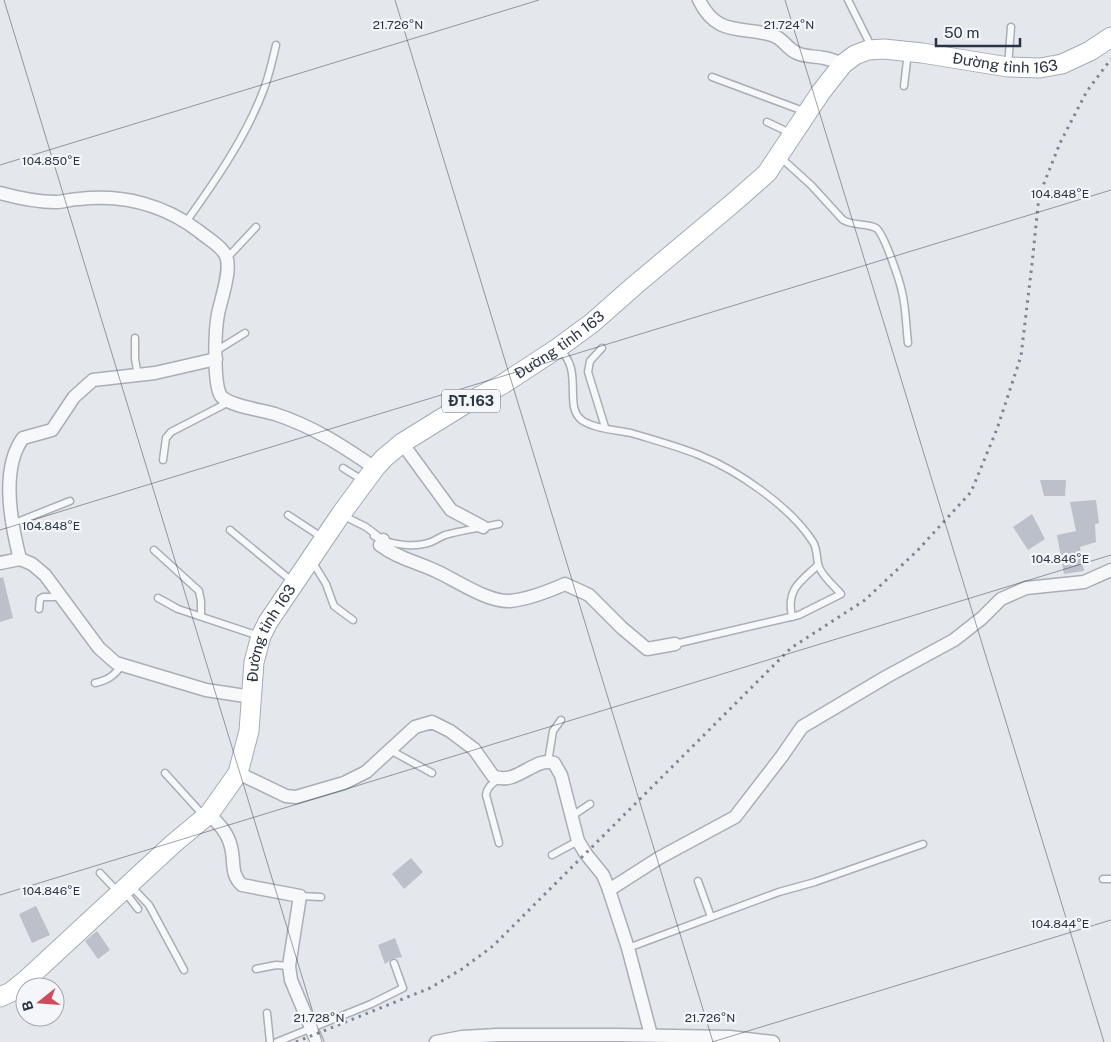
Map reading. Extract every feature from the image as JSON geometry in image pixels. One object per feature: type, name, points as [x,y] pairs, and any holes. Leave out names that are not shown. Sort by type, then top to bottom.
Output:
[{"type":"main road","name":"Đường tỉnh 163","points":[[0,997],[26,980],[174,843],[207,816],[238,774],[249,731],[254,662],[260,636],[341,514],[370,475],[402,443],[503,384],[558,348],[592,323],[733,203],[766,173],[842,64],[854,55],[872,50],[908,52],[1024,69],[1051,67],[1090,51],[1111,37]]},
{"type":"street","points":[[699,0],[707,13],[716,22],[726,27],[740,31],[775,35],[799,54],[825,58],[842,64]]},
{"type":"street","points":[[0,193],[58,202],[78,198],[110,197],[128,199],[161,209],[186,222],[221,249],[227,258],[226,277],[218,316],[216,355],[218,390],[222,398],[229,402],[274,414],[321,433],[370,475]]},
{"type":"street","points":[[20,559],[11,524],[8,478],[17,447],[23,438],[52,430],[74,398],[93,380],[154,373],[216,355]]},
{"type":"street","points":[[402,443],[451,510],[483,527]]},
{"type":"street","points":[[383,540],[380,545],[390,553],[435,570],[490,597],[508,601],[536,596],[565,584],[589,595],[622,628],[647,649],[676,644]]},
{"type":"street","points":[[0,563],[20,559],[32,564],[45,575],[99,648],[107,656],[122,665],[206,690],[252,697]]},
{"type":"street","points":[[610,890],[659,858],[735,817],[802,727],[886,677],[954,640],[982,618],[1001,599],[1026,588],[1084,582],[1111,570]]},
{"type":"street","points":[[238,774],[286,796],[296,797],[344,783],[366,772],[415,727],[432,722],[450,731],[474,749],[498,779],[515,776],[548,762],[554,763],[562,775],[578,841],[603,875],[610,890],[628,948],[651,1035]]},
{"type":"street","points":[[207,816],[222,827],[228,838],[232,849],[233,872],[236,880],[242,885],[300,896],[289,966],[291,980],[317,1042]]},
{"type":"street","points":[[436,1042],[462,1037],[497,1035],[628,1038],[651,1035],[730,1037],[773,1042]]},
{"type":"lane","points":[[848,0],[872,50]]},
{"type":"lane","points":[[1008,67],[1011,27]]},
{"type":"lane","points":[[186,222],[223,169],[240,139],[265,86],[276,45]]},
{"type":"lane","points":[[904,86],[908,52]]},
{"type":"lane","points":[[712,77],[808,113]]},
{"type":"lane","points":[[767,122],[793,135]]},
{"type":"lane","points":[[779,156],[811,185],[842,220],[850,224],[872,227],[880,231],[903,293],[908,343]]},
{"type":"lane","points":[[227,258],[256,227]]},
{"type":"lane","points":[[216,355],[245,333]]},
{"type":"lane","points":[[135,338],[135,359],[138,375]]},
{"type":"lane","points":[[558,348],[568,358],[572,372],[572,400],[577,415],[583,421],[639,436],[701,456],[744,479],[777,503],[800,527],[814,544],[818,565],[824,575],[841,594],[792,617],[676,644]]},
{"type":"lane","points":[[602,348],[590,362],[588,372],[605,428]]},
{"type":"lane","points":[[163,460],[166,438],[171,432],[229,402]]},
{"type":"lane","points":[[343,468],[370,475]]},
{"type":"lane","points":[[11,524],[70,501]]},
{"type":"lane","points":[[341,514],[366,527],[383,540],[412,545],[430,543],[444,536],[499,524]]},
{"type":"lane","points":[[288,515],[324,539]]},
{"type":"lane","points":[[230,530],[294,583]]},
{"type":"lane","points":[[154,550],[199,591],[201,616]]},
{"type":"lane","points":[[311,559],[326,584],[334,606],[353,620]]},
{"type":"lane","points":[[792,617],[789,603],[792,594],[798,584],[818,565]]},
{"type":"lane","points":[[39,609],[40,599],[43,597],[62,597]]},
{"type":"lane","points":[[158,598],[178,609],[260,636]]},
{"type":"lane","points":[[95,683],[109,679],[116,674],[122,665]]},
{"type":"lane","points":[[548,762],[553,732],[561,720]]},
{"type":"lane","points":[[390,750],[432,773]]},
{"type":"lane","points":[[165,773],[207,816]]},
{"type":"lane","points":[[498,779],[486,791],[486,795],[499,843]]},
{"type":"lane","points":[[572,816],[590,804]]},
{"type":"lane","points":[[552,854],[578,841]]},
{"type":"lane","points":[[628,948],[779,892],[815,882],[923,844]]},
{"type":"lane","points":[[100,873],[149,906],[184,970]]},
{"type":"lane","points":[[1103,879],[1111,879]]},
{"type":"lane","points":[[698,881],[711,917]]},
{"type":"lane","points":[[125,889],[138,908]]},
{"type":"lane","points":[[300,896],[321,897]]},
{"type":"lane","points":[[277,1042],[403,988],[394,963]]},
{"type":"lane","points":[[256,969],[289,966]]},
{"type":"lane","points":[[267,1013],[270,1042]]},
{"type":"building","points":[[1040,480],[1066,480],[1065,496],[1044,496]]},
{"type":"building","points":[[1096,500],[1099,523],[1095,524],[1096,542],[1080,547],[1084,571],[1064,574],[1057,535],[1076,531],[1070,502]]},
{"type":"building","points":[[1032,514],[1045,539],[1028,550],[1013,527]]},
{"type":"building","points":[[3,577],[13,618],[0,622],[0,578]]},
{"type":"building","points":[[411,858],[423,872],[404,889],[392,874]]},
{"type":"building","points":[[36,906],[50,935],[32,943],[19,914]]},
{"type":"building","points":[[97,931],[110,950],[98,959],[85,941]]},
{"type":"building","points":[[395,938],[402,957],[392,959],[385,964],[378,945]]},
{"type":"railway","points":[[296,1042],[430,988],[462,969],[493,946],[791,648],[865,600],[917,551],[971,492],[997,429],[1021,356],[1039,196],[1060,143],[1087,91],[1111,59]]}]
